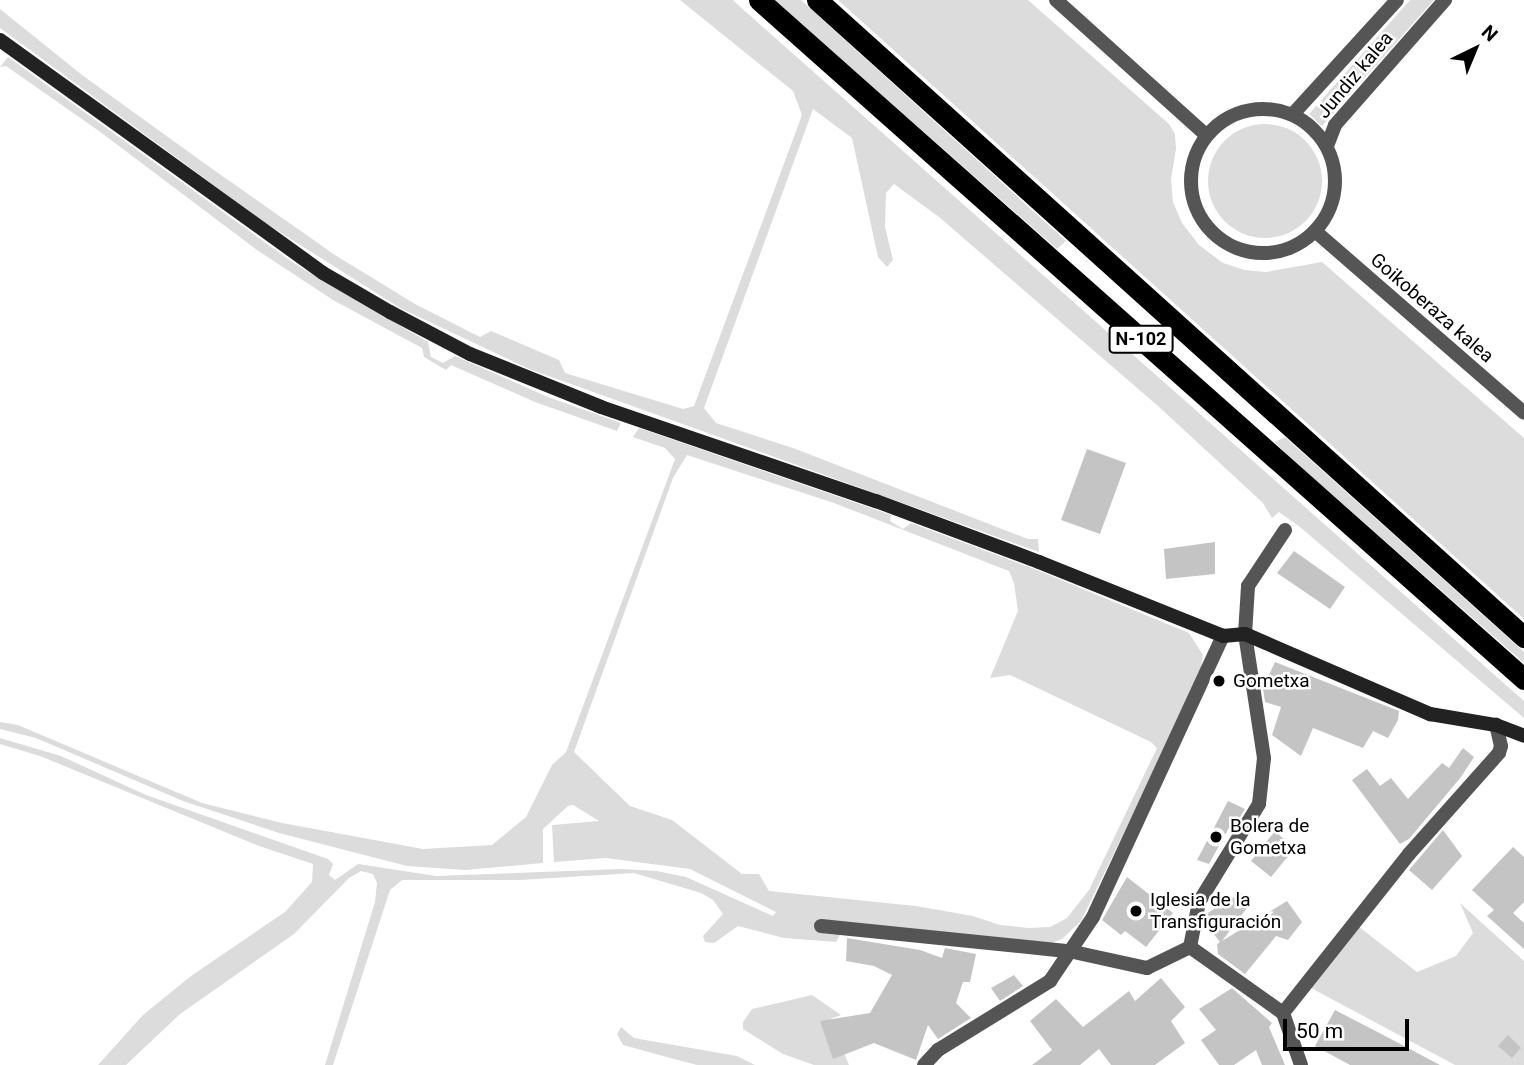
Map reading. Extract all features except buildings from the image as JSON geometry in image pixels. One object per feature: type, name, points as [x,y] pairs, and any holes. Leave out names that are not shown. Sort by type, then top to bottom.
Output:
[{"type":"highway","name":"N-102","points":[[759,0],[1524,679]]},
{"type":"highway","name":"N-102","points":[[817,0],[1524,637]]},
{"type":"street","points":[[1056,0],[1206,135]]},
{"type":"street","name":"Jundiz kalea","points":[[1293,114],[1397,0]]},
{"type":"street","name":"Jundiz kalea","points":[[1327,146],[1335,125],[1445,0]]},
{"type":"street","points":[[0,40],[289,250],[353,291],[436,338],[554,389],[876,501],[1223,636],[1245,634],[1430,714],[1496,725],[1524,736]]},
{"type":"street","points":[[1270,108],[1293,114],[1312,127],[1327,146],[1334,168],[1335,190],[1328,212],[1315,231],[1296,246],[1272,253],[1247,252],[1225,243],[1206,226],[1194,205],[1190,181],[1194,156],[1206,135],[1224,119],[1246,110],[1270,108]]},
{"type":"street","name":"Goikoberaza kalea","points":[[1315,231],[1524,413]]},
{"type":"street","points":[[1190,947],[1199,902],[1259,804],[1264,758],[1245,634],[1248,586],[1285,530]]},
{"type":"street","points":[[924,1065],[938,1050],[1050,981],[1093,918],[1223,636]]},
{"type":"street","points":[[1283,1013],[1409,854],[1499,753],[1501,746],[1496,725]]},
{"type":"street","points":[[821,926],[1069,951],[1147,968],[1190,947]]},
{"type":"street","points":[[1190,947],[1283,1013],[1301,1065]]},
{"type":"shaded area","points":[[680,0],[733,0],[1524,701],[1524,718],[1300,527],[1279,512],[1272,518],[1263,503],[1158,406],[939,217],[894,184],[886,193],[885,227],[893,260],[887,267],[878,257],[852,138],[813,109],[704,408],[716,423],[793,448],[1028,539],[1038,539],[1039,552],[529,369],[400,308],[267,224],[0,28],[0,9],[82,75],[211,168],[335,255],[415,304],[480,337],[491,331],[559,360],[565,373],[683,409],[694,406],[802,115],[793,91]]},
{"type":"shaded area","points":[[774,0],[801,0],[1066,241],[1057,249]]},
{"type":"shaded area","points":[[838,0],[1028,0],[1169,124],[1175,134],[1176,149],[1171,179],[1173,202],[1182,223],[1199,245],[1223,263],[1245,270],[1266,272],[1322,262],[1524,438],[1524,619]]},
{"type":"shaded area","points":[[1410,0],[1434,0],[1322,126],[1309,114]]},
{"type":"shaded area","points":[[8,57],[295,264],[428,342],[431,357],[443,363],[455,356],[548,397],[621,423],[617,431],[535,402],[451,365],[446,370],[424,357],[422,348],[333,300],[257,250],[99,131],[6,66],[0,67]]},
{"type":"shaded area","points":[[1265,124],[1287,129],[1305,141],[1317,159],[1322,181],[1317,203],[1305,221],[1287,233],[1265,238],[1243,233],[1225,221],[1213,203],[1208,181],[1213,159],[1225,141],[1243,129]]},
{"type":"shaded area","points":[[639,428],[891,515],[890,521],[903,529],[911,523],[1037,570],[1189,633],[1203,655],[1199,678],[1081,921],[1062,939],[1051,943],[847,922],[836,942],[784,938],[738,926],[714,943],[705,942],[703,936],[723,914],[713,900],[701,893],[634,873],[520,880],[402,880],[390,890],[333,1065],[325,1065],[375,902],[377,883],[373,874],[361,871],[349,878],[294,934],[180,1014],[126,1065],[98,1065],[143,1015],[191,976],[285,912],[312,882],[313,864],[259,846],[40,756],[0,744],[0,738],[61,756],[146,795],[328,859],[333,864],[329,875],[335,880],[358,864],[436,876],[621,869],[657,871],[686,877],[773,916],[776,912],[690,869],[606,858],[554,862],[552,825],[599,821],[573,805],[568,806],[543,829],[543,863],[465,870],[407,866],[279,833],[183,801],[36,738],[0,729],[0,722],[18,725],[202,803],[282,823],[423,849],[492,845],[526,817],[552,765],[566,752],[675,459],[665,448],[633,437]],"holes":[[[687,455],[834,503],[1009,571],[1014,583],[1018,611],[990,678],[1010,675],[1151,742],[1157,748],[1089,890],[1067,918],[1050,927],[1029,928],[1000,925],[973,916],[916,906],[769,891],[759,874],[742,874],[672,820],[630,806],[574,752],[673,478]]]},
{"type":"shaded area","points":[[1285,437],[1524,652],[1524,663],[1287,455],[1275,442]]},
{"type":"shaded area","points":[[1460,903],[1524,961],[1524,1065],[1455,1065],[1311,988],[1358,926],[1417,972],[1456,956],[1473,933]]},
{"type":"shaded area","points":[[812,995],[841,1015],[830,1019],[849,1065],[814,1065],[783,1054],[743,1029],[743,1022],[752,1009]]},
{"type":"shaded area","points":[[621,1027],[634,1038],[737,1056],[755,1065],[697,1065],[623,1045],[617,1034]]},
{"type":"place","name":"Gometxa","points":[[1219,681]]},
{"type":"place","name":"Bolera de Gometxa","points":[[1216,837]]},
{"type":"place","name":"Iglesia de la Transfiguración","points":[[1136,911]]}]
